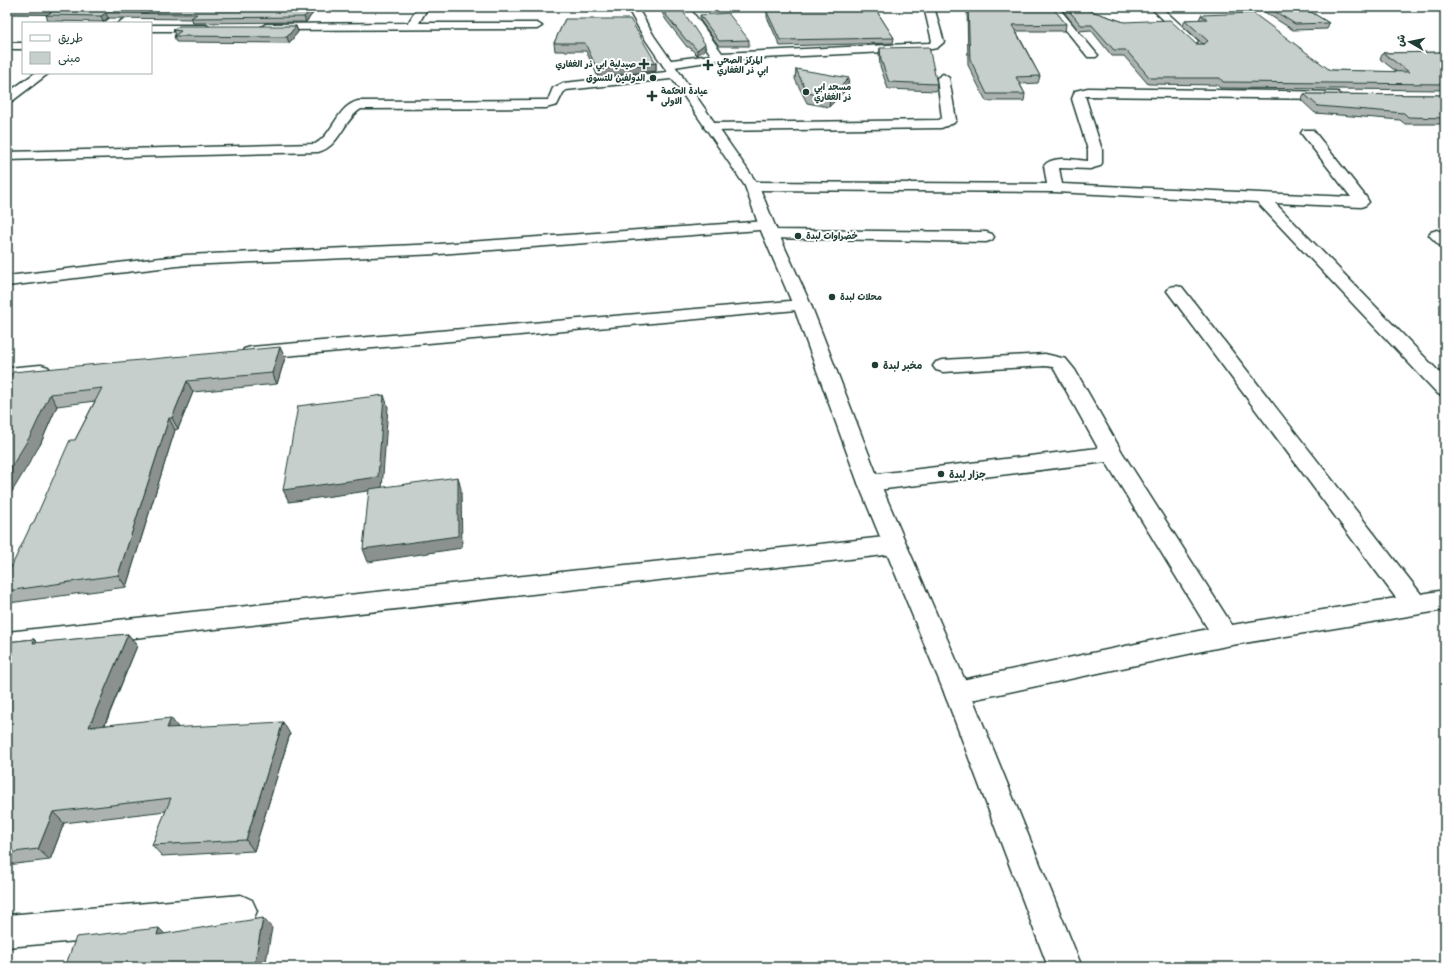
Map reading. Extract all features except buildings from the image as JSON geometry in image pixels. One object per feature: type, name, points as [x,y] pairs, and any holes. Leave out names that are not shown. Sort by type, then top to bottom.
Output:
[{"type":"street","points":[[411,27],[423,7]]},
{"type":"street","points":[[632,7],[672,69],[752,186],[769,230],[802,305],[894,545],[957,692],[1065,967]]},
{"type":"street","points":[[684,7],[719,57]]},
{"type":"street","points":[[7,156],[318,148],[328,141],[348,112],[358,105],[546,104],[553,102],[558,90],[563,87],[672,69],[719,57],[933,46],[938,42],[929,7]]},
{"type":"street","points":[[1052,7],[1092,56]]},
{"type":"street","points":[[1155,7],[1198,47]]},
{"type":"street","points":[[109,11],[128,9]]},
{"type":"street","points":[[110,22],[128,9]]},
{"type":"street","points":[[7,10],[93,11]]},
{"type":"street","points":[[253,28],[536,26]]},
{"type":"street","points":[[152,28],[214,28]]},
{"type":"street","points":[[7,46],[22,46]]},
{"type":"street","points":[[7,99],[42,74]]},
{"type":"street","points":[[711,127],[941,124],[949,120],[943,78]]},
{"type":"street","points":[[1055,188],[1052,166],[1054,164],[1090,165],[1095,163],[1095,150],[1078,99],[1079,94],[1088,92],[1343,96]]},
{"type":"street","points":[[752,186],[1055,188],[1361,202],[1361,200],[1308,133]]},
{"type":"street","points":[[1262,198],[1445,390]]},
{"type":"street","points":[[7,281],[69,275],[186,260],[439,249],[769,230],[986,237]]},
{"type":"street","points":[[1176,291],[1415,605]]},
{"type":"street","points":[[238,354],[802,305]]},
{"type":"street","points":[[944,366],[1045,360],[1059,363],[1065,370],[1112,454],[1226,636]]},
{"type":"street","points":[[7,374],[55,370]]},
{"type":"street","points":[[870,483],[1112,454]]},
{"type":"street","points":[[7,642],[894,545]]},
{"type":"street","points":[[957,692],[1226,636],[1445,600]]},
{"type":"street","points":[[7,931],[240,911]]},
{"type":"place","name":"صيدلية ابي ذر الغفاري","points":[[644,64]]},
{"type":"place","name":"المركز الصحي ابي ذر الغفاري","points":[[708,65]]},
{"type":"place","name":"الدولفين للتسوق","points":[[653,78]]},
{"type":"place","name":"مسجد ابي ذر الغفاري","points":[[806,92]]},
{"type":"place","name":"عيادة الحكمة الاولى","points":[[652,96]]},
{"type":"place","name":"خضراوات لبدة","points":[[798,236]]},
{"type":"place","name":"محلات لبدة","points":[[832,297]]},
{"type":"place","name":"مخبر لبدة","points":[[875,365]]},
{"type":"place","name":"جزار لبدة","points":[[941,474]]}]
